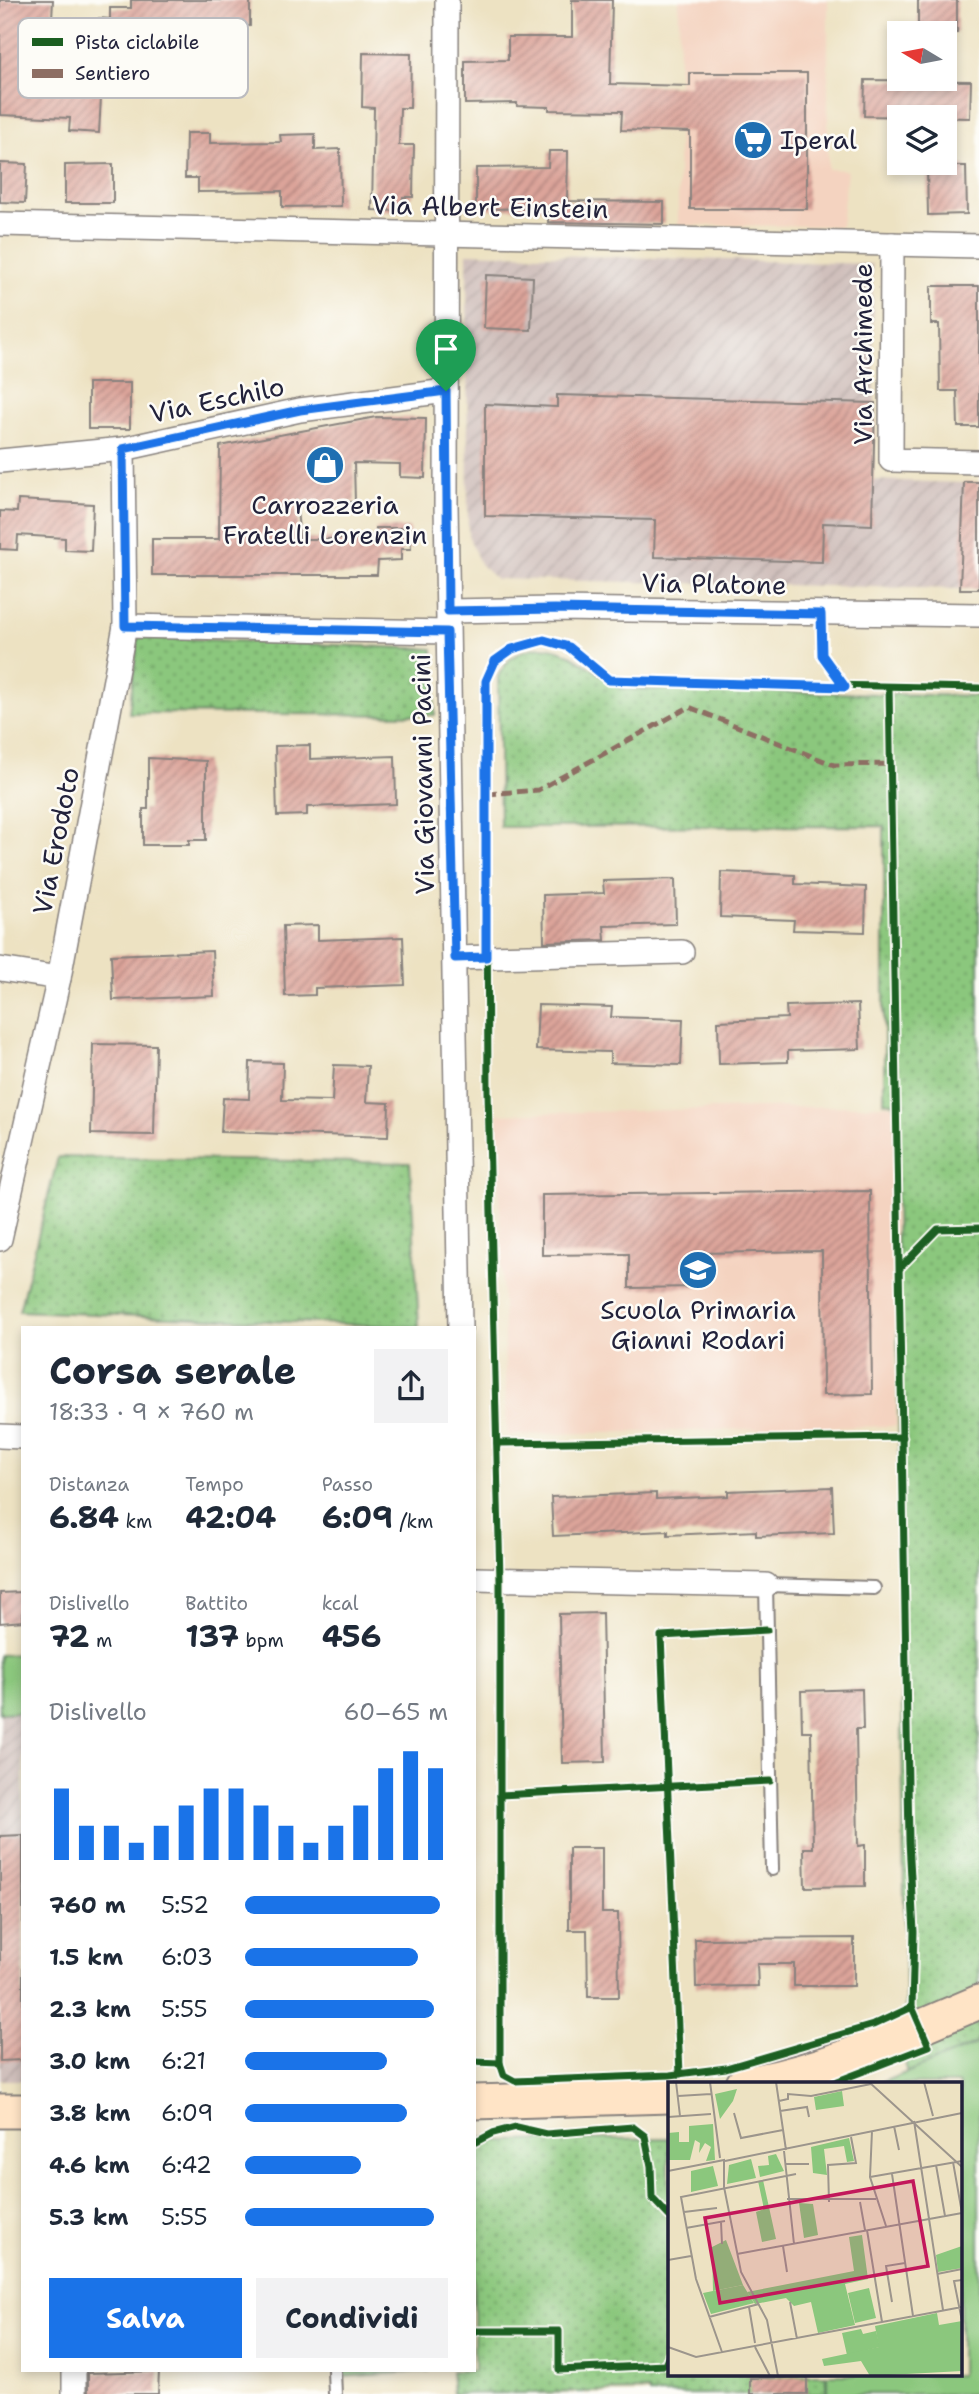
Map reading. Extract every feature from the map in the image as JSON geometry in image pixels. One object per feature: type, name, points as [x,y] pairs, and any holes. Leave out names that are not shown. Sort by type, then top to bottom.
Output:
[{"type":"street","name":"Via Giovanni Pacini","points":[[447,0],[447,622],[460,1326]]},
{"type":"street","name":"Via Albert Einstein","points":[[0,224],[979,246]]},
{"type":"street","name":"Via Archimede","points":[[892,244],[891,460],[979,462]]},
{"type":"street","name":"Via Eschilo","points":[[0,460],[123,449],[300,410],[446,391]]},
{"type":"street","name":"Via Erodoto","points":[[0,1239],[59,978],[125,626],[123,449]]},
{"type":"street","name":"Via Platone","points":[[125,626],[447,622],[555,609],[979,615]]},
{"type":"street","points":[[455,958],[682,952]]},
{"type":"street","points":[[0,969],[59,978]]},
{"type":"street","points":[[0,1436],[21,1437]]},
{"type":"street","points":[[476,1579],[766,1585]]},
{"type":"street","points":[[757,2082],[877,2045],[979,2003]]},
{"type":"street","points":[[476,2102],[668,2096]]},
{"type":"street","points":[[0,2111],[21,2111]]},
{"type":"street","points":[[74,2394],[75,2372]]},
{"type":"lane","points":[[772,1869],[766,1585],[874,1588]]},
{"type":"lane","points":[[334,2372],[335,2394]]},
{"type":"shaded area","points":[[679,0],[828,0],[828,169],[847,170],[841,226],[678,225]]},
{"type":"shaded area","points":[[467,253],[872,264],[875,403],[873,480],[964,483],[960,589],[496,579],[480,564],[468,535]]},
{"type":"shaded area","name":"Scuola Primaria Gianni Rodari","points":[[893,1105],[896,1426],[507,1435],[497,1114]]},
{"type":"shaded area","points":[[21,1712],[21,2080],[0,2080],[0,1713]]},
{"type":"green space","points":[[138,637],[433,649],[435,715],[129,713]]},
{"type":"green space","points":[[542,647],[576,658],[625,689],[979,696],[979,2042],[906,2073],[895,1103],[884,1102],[884,826],[500,827],[498,677],[516,655]]},
{"type":"green space","points":[[58,1157],[410,1163],[419,1326],[19,1311]]},
{"type":"green space","points":[[21,1654],[21,1712],[0,1713],[0,1655]]},
{"type":"green space","points":[[979,2043],[979,2394],[828,2394],[828,2376],[962,2376],[962,2082],[883,2082]]},
{"type":"green space","points":[[476,2136],[498,2141],[668,2138],[668,2376],[826,2376],[826,2394],[649,2394],[648,2391],[453,2394],[451,2372],[476,2372]]},
{"type":"green space","points":[[340,2372],[415,2372],[340,2377]]},
{"type":"building","points":[[0,0],[53,0],[52,18],[18,18],[18,98],[101,98],[99,133],[69,131],[70,118],[0,115]]},
{"type":"building","points":[[131,0],[250,0],[250,26],[248,18],[110,18],[110,8],[131,8]]},
{"type":"building","points":[[572,0],[612,0],[610,84],[690,86],[690,73],[807,73],[807,209],[690,209],[690,132],[621,130],[622,111],[549,110],[549,107],[517,106],[517,103],[465,104],[465,61],[508,60],[508,37],[572,37]]},
{"type":"building","points":[[918,0],[957,0],[957,21],[918,21]]},
{"type":"building","points":[[363,53],[411,54],[410,108],[400,108],[399,145],[414,145],[413,197],[403,197],[402,211],[372,210],[374,108],[362,107]]},
{"type":"building","points":[[865,80],[887,80],[887,91],[957,91],[957,81],[971,81],[970,118],[957,118],[957,105],[887,105],[887,116],[864,116]]},
{"type":"building","points":[[186,133],[210,133],[210,143],[281,142],[280,135],[315,134],[315,150],[340,149],[341,206],[282,207],[282,191],[198,192],[198,178],[185,178]]},
{"type":"building","points":[[549,151],[568,151],[567,201],[664,202],[664,224],[548,222],[548,208],[476,209],[476,168],[548,167]]},
{"type":"building","points":[[0,163],[27,164],[25,203],[0,202]]},
{"type":"building","points":[[113,164],[113,203],[65,203],[65,165]]},
{"type":"building","points":[[957,166],[966,166],[967,214],[928,215],[927,175],[957,175]]},
{"type":"building","points":[[486,275],[533,277],[531,330],[484,328]]},
{"type":"building","points":[[931,286],[979,286],[979,427],[958,427],[957,391],[940,391],[939,324],[931,324]]},
{"type":"building","points":[[88,383],[130,383],[130,429],[88,429]]},
{"type":"building","points":[[557,395],[875,403],[872,525],[823,523],[822,562],[654,557],[655,520],[485,516],[485,404],[557,407]]},
{"type":"building","points":[[376,417],[426,418],[425,478],[400,477],[400,464],[354,463],[355,502],[296,501],[300,539],[376,539],[376,528],[410,528],[411,549],[401,549],[401,560],[378,561],[377,575],[152,575],[152,539],[219,539],[220,446]]},
{"type":"building","points":[[964,482],[979,482],[979,589],[960,589]]},
{"type":"building","points":[[18,500],[93,504],[91,551],[65,550],[65,538],[18,535],[17,550],[0,549],[0,511],[17,512]]},
{"type":"building","points":[[310,745],[310,759],[395,756],[396,804],[307,807],[307,815],[277,816],[275,746]]},
{"type":"building","points":[[148,758],[206,761],[206,840],[189,840],[189,845],[143,845],[143,809],[148,809]]},
{"type":"building","points":[[721,872],[795,875],[795,884],[866,887],[865,932],[793,930],[794,920],[720,917]]},
{"type":"building","points":[[675,879],[676,924],[604,926],[605,940],[544,942],[543,895],[604,893],[603,881]]},
{"type":"building","points":[[318,925],[318,940],[403,937],[405,985],[315,988],[315,995],[285,996],[283,926]]},
{"type":"building","points":[[212,951],[214,996],[113,1000],[111,955]]},
{"type":"building","points":[[858,1004],[860,1049],[788,1051],[788,1062],[719,1064],[718,1021],[787,1018],[786,1006]]},
{"type":"building","points":[[538,1005],[612,1007],[611,1017],[683,1019],[681,1065],[610,1063],[610,1052],[536,1050]]},
{"type":"building","points":[[93,1044],[156,1045],[154,1135],[91,1134]]},
{"type":"building","points":[[250,1062],[283,1063],[282,1100],[332,1101],[334,1065],[368,1066],[366,1102],[389,1103],[388,1137],[221,1132],[223,1098],[249,1099]]},
{"type":"building","points":[[870,1191],[872,1394],[823,1395],[822,1251],[698,1253],[698,1287],[629,1288],[629,1254],[542,1255],[542,1195]]},
{"type":"building","points":[[832,1487],[834,1533],[756,1536],[756,1531],[668,1535],[668,1531],[553,1536],[551,1497],[656,1493],[656,1499],[728,1496],[728,1491]]},
{"type":"building","points":[[21,1592],[21,1621],[0,1623],[0,1593]]},
{"type":"building","points":[[602,1613],[605,1762],[562,1763],[559,1614]]},
{"type":"building","points":[[862,1689],[863,1729],[856,1729],[858,1846],[865,1845],[865,1886],[805,1887],[804,1848],[813,1848],[811,1731],[802,1731],[801,1691]]},
{"type":"building","points":[[21,1835],[21,2060],[0,2061],[0,1836]]},
{"type":"building","points":[[569,1848],[602,1848],[602,1913],[618,1913],[619,1997],[588,1997],[587,1930],[569,1930]]},
{"type":"building","points":[[854,1938],[854,1986],[794,1986],[794,1964],[757,1964],[758,1986],[696,1987],[695,1939]]},
{"type":"building","points":[[159,2372],[158,2394],[88,2394],[88,2373]]},
{"type":"building","points":[[807,2377],[807,2394],[750,2394],[750,2378]]},
{"type":"marked path","points":[[487,794],[538,790],[689,707],[834,765],[893,764]]},
{"type":"cycle path","points":[[500,2063],[500,1580],[488,1091],[486,681],[496,663],[510,651],[540,641],[554,641],[566,646],[607,677],[620,681],[979,688]]},
{"type":"cycle path","points":[[476,2062],[500,2063],[504,2075],[515,2081],[670,2075],[726,2068],[873,2025],[912,2007],[914,1932],[909,1841],[889,687]]},
{"type":"cycle path","points":[[900,1268],[938,1229],[979,1228]]},
{"type":"cycle path","points":[[497,1443],[903,1437]]},
{"type":"cycle path","points":[[680,2074],[661,1636],[767,1630]]},
{"type":"cycle path","points":[[500,1795],[770,1781]]},
{"type":"cycle path","points":[[835,2082],[929,2046],[912,2007]]},
{"type":"cycle path","points":[[476,2142],[493,2133],[516,2127],[546,2134],[633,2127],[645,2136],[651,2166],[652,2198],[668,2215]]},
{"type":"cycle path","points":[[476,2331],[559,2331],[559,2370],[665,2365],[668,2358]]},
{"type":"place","name":"Iperal","points":[[753,140]]},
{"type":"place","name":"Carrozzeria Fratelli Lorenzin","points":[[325,465]]},
{"type":"place","name":"Scuola Primaria Gianni Rodari","points":[[698,1270]]},
{"type":"route","points":[[446,391],[448,611],[555,609],[821,614],[822,655],[845,687],[609,680],[569,647],[544,640],[529,642],[512,649],[495,661],[486,681],[486,957],[455,958],[447,632],[125,626],[123,449],[300,410],[446,391]]}]
